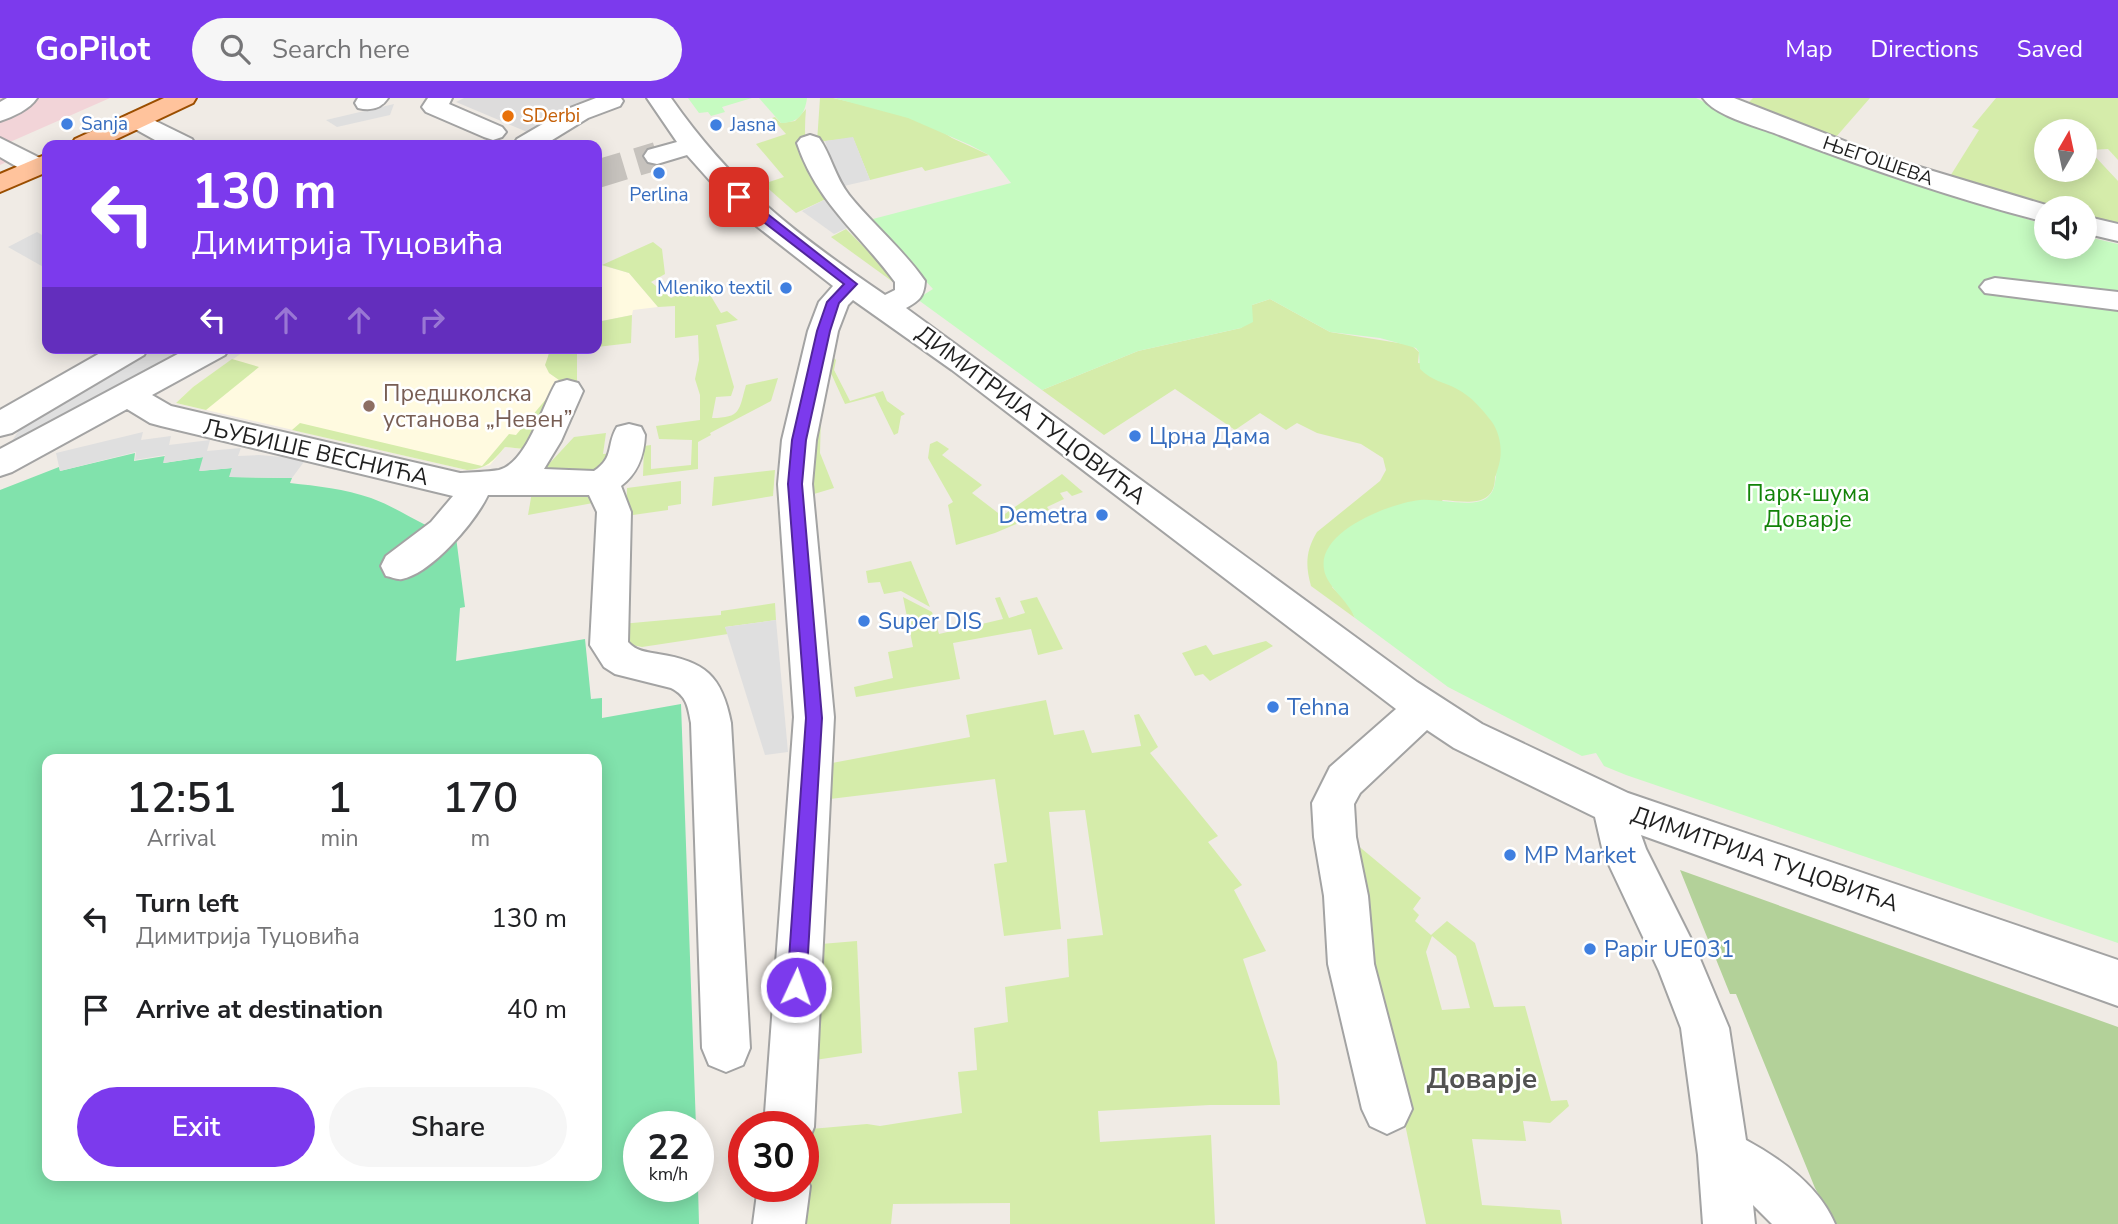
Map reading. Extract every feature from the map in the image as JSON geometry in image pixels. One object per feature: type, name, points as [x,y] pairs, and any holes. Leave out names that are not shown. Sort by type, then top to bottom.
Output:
[{"type":"main road","points":[[95,140],[181,99]]},
{"type":"main road","points":[[0,184],[42,165]]},
{"type":"street","points":[[0,113],[25,98]]},
{"type":"street","points":[[440,98],[436,107],[493,132]]},
{"type":"street","name":"ДИМИТРИЈА ТУЦОВИЋА","points":[[659,98],[693,145],[746,204],[1425,708],[1502,753],[1615,807],[2118,983]]},
{"type":"street","name":"ЊЕГОШЕВА","points":[[1715,98],[1740,111],[1874,162],[2034,210]]},
{"type":"street","points":[[534,140],[579,113],[611,101]]},
{"type":"street","points":[[137,120],[174,140]]},
{"type":"street","points":[[810,143],[819,172],[830,192],[910,281],[912,288],[909,294],[885,307]]},
{"type":"street","points":[[657,156],[693,145]]},
{"type":"street","points":[[0,146],[42,165]]},
{"type":"street","points":[[2097,227],[2118,233]]},
{"type":"street","points":[[790,1111],[814,718],[795,484],[799,440],[824,331],[834,302],[851,284]]},
{"type":"street","points":[[1995,288],[2118,300]]},
{"type":"street","points":[[0,425],[123,354]]},
{"type":"street","points":[[0,464],[203,354]]},
{"type":"street","points":[[509,481],[523,472],[534,459],[567,391]]},
{"type":"street","name":"ЉУБИШЕ ВЕСНИЋА","points":[[128,396],[161,415],[460,485],[475,486],[509,481],[587,481],[597,485]]},
{"type":"street","points":[[629,435],[624,464],[613,476],[597,485],[611,498],[614,512],[609,645],[618,659],[630,665],[684,676],[696,683],[704,694],[712,723],[726,1048]]},
{"type":"street","points":[[399,566],[447,530],[463,510],[475,486]]},
{"type":"street","points":[[1387,1109],[1351,964],[1346,897],[1332,808],[1335,794],[1345,780],[1425,708]]},
{"type":"street","points":[[1615,807],[1616,822],[1625,852],[1679,963],[1705,1028],[1730,1224]]},
{"type":"street","points":[[1723,1155],[1760,1176],[1809,1224]]},
{"type":"street","points":[[779,1224],[782,1202]]},
{"type":"shaded area","points":[[0,98],[110,98],[10,142],[26,153],[0,165]]},
{"type":"shaded area","points":[[464,98],[604,98],[532,134],[456,102]]},
{"type":"shaded area","points":[[394,104],[390,115],[337,127],[326,120]]},
{"type":"shaded area","points":[[853,137],[870,180],[844,186],[833,167],[825,141]]},
{"type":"shaded area","points":[[824,200],[847,228],[834,234],[802,211]]},
{"type":"shaded area","points":[[37,232],[42,235],[42,266],[8,247]]},
{"type":"shaded area","name":"Предшколска установа „Невен”","points":[[602,265],[629,273],[658,307],[633,310],[632,315],[602,321]]},
{"type":"shaded area","points":[[148,354],[179,354],[10,444],[21,427]]},
{"type":"shaded area","name":"Предшколска установа „Невен”","points":[[240,354],[548,354],[549,373],[559,380],[524,449],[505,447],[490,465],[467,470],[176,403],[193,387]]},
{"type":"shaded area","points":[[143,432],[141,440],[171,436],[169,445],[210,440],[207,451],[241,448],[238,456],[306,459],[292,478],[229,477],[232,468],[199,471],[203,457],[163,463],[165,455],[135,460],[136,452],[60,471],[56,453]]},
{"type":"shaded area","points":[[776,620],[788,752],[765,755],[725,627]]},
{"type":"green space","points":[[688,98],[752,98],[722,107],[725,112],[711,116],[708,112],[699,113]]},
{"type":"green space","points":[[759,98],[807,98],[800,117],[781,123]]},
{"type":"green space","points":[[820,98],[833,98],[921,118],[952,138],[989,155],[925,171],[922,167],[870,180],[853,138],[817,142]]},
{"type":"green space","name":"Парк-шума Доварје","points":[[834,98],[1696,98],[1747,124],[1885,175],[2034,221],[2034,259],[2097,259],[2097,239],[2118,244],[2118,943],[1626,775],[1604,766],[1596,753],[1582,756],[1448,687],[1355,618],[1326,575],[1325,555],[1344,531],[1375,513],[1407,502],[1428,500],[1466,503],[1482,500],[1491,494],[1500,457],[1500,445],[1495,427],[1476,404],[1462,392],[1420,369],[1419,352],[1416,348],[1380,338],[1330,332],[1270,299],[1252,305],[1253,322],[1241,328],[1138,351],[1042,390],[917,299],[933,289],[869,220],[1011,183],[989,155],[908,118]]},
{"type":"green space","points":[[1753,98],[1870,98],[1836,137],[1748,103]]},
{"type":"green space","points":[[1996,98],[2118,98],[2118,160],[2108,149],[2097,150],[2097,119],[2034,119],[2034,182],[2097,182],[2097,159],[2118,181],[2118,226],[2097,220],[2097,196],[2034,196],[2034,204],[1949,178],[1979,130],[1972,127]]},
{"type":"green space","points":[[806,109],[807,156],[826,199],[796,213],[763,184],[784,177],[756,144],[786,134],[772,118],[775,117],[781,123],[795,121]]},
{"type":"green space","points":[[846,229],[893,276],[900,287],[831,237]]},
{"type":"green space","points":[[653,242],[662,249],[665,274],[651,282],[671,298],[703,283],[721,313],[727,311],[738,320],[716,325],[734,387],[731,396],[716,397],[712,418],[734,414],[742,401],[746,385],[778,378],[771,401],[698,442],[698,469],[643,476],[644,446],[651,445],[651,469],[691,465],[692,440],[659,439],[656,426],[700,420],[700,395],[695,379],[699,360],[698,335],[675,338],[675,306],[658,307],[629,273],[602,265]]},
{"type":"green space","points":[[1270,299],[1330,332],[1411,345],[1419,352],[1418,363],[1546,375],[1495,477],[1490,494],[1478,501],[1443,500],[1332,587],[1349,604],[1355,618],[1311,586],[1307,564],[1309,551],[1317,532],[1380,481],[1386,470],[1383,458],[1361,444],[1317,433],[1297,423],[1286,430],[1260,413],[1235,430],[1175,389],[1104,435],[1042,390],[1138,351],[1241,328],[1252,313],[1252,305]]},
{"type":"green space","points":[[632,315],[631,343],[602,346],[602,321]]},
{"type":"green space","points":[[549,354],[577,354],[577,391],[555,391],[524,449],[505,447],[493,460],[480,468],[467,470],[292,430],[300,423],[482,466],[509,434],[516,435],[557,386],[559,380],[549,373],[545,365]]},
{"type":"green space","points":[[832,356],[836,360],[834,370],[850,401],[883,391],[887,401],[905,414],[901,416],[898,433],[894,435],[875,396],[845,404],[830,371]]},
{"type":"green space","points":[[232,359],[259,367],[206,410],[176,403],[193,387]]},
{"type":"green space","points":[[821,415],[820,453],[834,488],[814,494],[812,454]]},
{"type":"green space","points":[[606,433],[603,454],[615,453],[598,469],[544,473],[547,466],[574,437]]},
{"type":"green space","points":[[937,441],[949,449],[942,455],[982,485],[972,493],[1002,516],[1062,474],[1083,492],[1072,496],[1067,491],[1060,493],[1064,499],[1047,507],[1049,510],[995,533],[956,545],[948,505],[953,502],[928,458],[930,444]]},
{"type":"green space","points":[[135,453],[134,461],[165,456],[164,463],[204,457],[200,471],[232,468],[230,477],[292,478],[290,483],[341,490],[371,498],[456,537],[465,607],[460,608],[456,661],[585,639],[591,699],[602,698],[602,718],[681,704],[695,1111],[623,1111],[623,1202],[698,1202],[699,1224],[0,1224],[0,490],[59,467],[60,471]]},
{"type":"green space","points":[[775,470],[773,496],[712,506],[714,477]]},
{"type":"green space","points":[[681,481],[681,504],[668,506],[668,510],[626,516],[627,488]]},
{"type":"green space","points":[[532,492],[587,495],[593,503],[528,515]]},
{"type":"green space","points":[[911,561],[930,607],[901,591],[884,594],[880,582],[868,583],[866,571]]},
{"type":"green space","points":[[903,597],[932,612],[939,634],[1003,619],[995,598],[1000,597],[1009,618],[1025,613],[1020,601],[1037,597],[1063,649],[1038,655],[1031,629],[953,643],[960,679],[856,697],[854,687],[893,678],[888,652],[913,647]]},
{"type":"green space","points":[[775,603],[776,620],[725,627],[728,634],[642,647],[627,644],[621,624],[721,615],[721,611]]},
{"type":"green space","points":[[1266,641],[1273,646],[1210,681],[1203,674],[1195,676],[1182,653],[1206,645],[1213,655]]},
{"type":"green space","points":[[1046,700],[1054,735],[1084,730],[1092,753],[1141,746],[1134,715],[1139,714],[1158,747],[1150,753],[1218,836],[1208,842],[1242,885],[1234,890],[1266,951],[1243,959],[1277,1062],[1280,1105],[1210,1105],[1098,1111],[1100,1142],[1211,1135],[1215,1224],[1010,1224],[1010,1203],[893,1204],[891,1224],[800,1224],[803,1202],[819,1202],[819,1128],[867,1124],[880,1126],[962,1113],[958,1072],[977,1070],[974,1028],[1008,1022],[1005,987],[1069,977],[1067,939],[1103,935],[1085,810],[1049,812],[1061,929],[1004,936],[994,864],[1007,862],[995,779],[830,799],[832,763],[970,737],[966,715]]},
{"type":"green space","points":[[1344,834],[1421,898],[1413,909],[1419,915],[1415,921],[1431,935],[1447,921],[1475,943],[1494,1007],[1525,1006],[1551,1101],[1567,1100],[1569,1106],[1550,1123],[1523,1121],[1526,1141],[1472,1139],[1482,1205],[1560,1210],[1562,1224],[1426,1224]],"holes":[[[1432,936],[1456,956],[1470,1008],[1442,1010],[1426,952]]]},
{"type":"green space","points":[[1680,870],[2118,1027],[2118,1224],[1835,1224],[1815,1188],[1736,994],[1730,994]]},
{"type":"green space","points":[[857,941],[862,1053],[815,1060],[821,944]]},
{"type":"tunnel","points":[[602,172],[657,156]]},
{"type":"place","name":"SDerbi","points":[[508,116]]},
{"type":"place","name":"Sanja","points":[[67,124]]},
{"type":"place","name":"Jasna","points":[[716,125]]},
{"type":"place","name":"Perlina","points":[[659,173]]},
{"type":"place","name":"Mleniko textil","points":[[786,288]]},
{"type":"place","name":"Предшколска установа „Невен”","points":[[369,406]]},
{"type":"place","name":"Црна Дама","points":[[1135,436]]},
{"type":"place","name":"Demetra","points":[[1102,515]]},
{"type":"place","name":"Super DIS","points":[[864,621]]},
{"type":"place","name":"Tehna","points":[[1273,707]]},
{"type":"place","name":"MP Market","points":[[1510,855]]},
{"type":"place","name":"Papir UE031","points":[[1590,949]]},
{"type":"district","name":"Доварје","points":[[1482,1079]]},
{"type":"route","points":[[739,197],[851,284],[842,291],[829,311],[799,440],[795,484],[806,593],[814,718],[796,987]]}]
